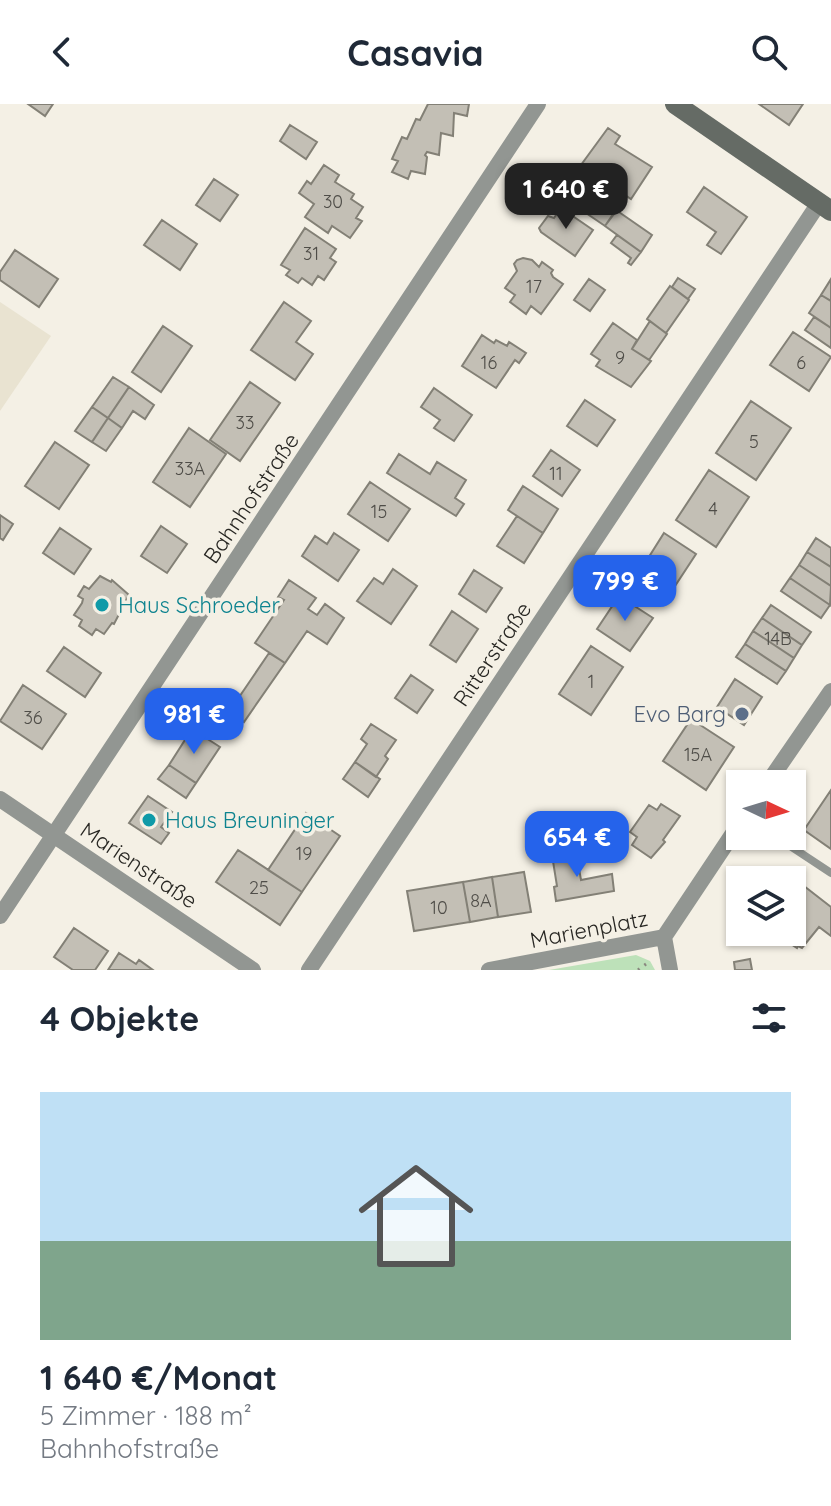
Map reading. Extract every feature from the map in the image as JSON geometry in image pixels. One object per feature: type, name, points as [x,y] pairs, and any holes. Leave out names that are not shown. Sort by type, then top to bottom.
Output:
[{"type":"street","name":"Bahnhofstraße","points":[[0,916],[538,104]]},
{"type":"street","points":[[675,104],[825,207]]},
{"type":"street","name":"Ritterstraße","points":[[309,970],[825,207]]},
{"type":"street","points":[[777,770],[831,691]]},
{"type":"street","name":"Marienstraße","points":[[0,799],[253,970]]},
{"type":"street","points":[[664,937],[726,844]]},
{"type":"street","name":"Marienplatz","points":[[489,970],[664,937],[670,970]]},
{"type":"lane","points":[[796,850],[831,873]]},
{"type":"path","points":[[639,969],[641,955]]},
{"type":"path","points":[[639,969],[650,961]]},
{"type":"shaded area","points":[[0,302],[51,336],[0,411]]},
{"type":"green space","points":[[636,955],[650,961],[655,970],[549,970]]},
{"type":"building","points":[[28,104],[53,104],[45,116]]},
{"type":"building","points":[[428,104],[469,104],[467,116],[454,113],[453,136],[441,133],[439,155],[427,152],[425,155],[425,174],[411,171],[408,179],[392,172],[398,161],[392,159],[402,137],[407,139],[416,119],[420,120]]},
{"type":"building","points":[[759,104],[803,104],[789,125]]},
{"type":"building","points":[[290,125],[317,142],[306,159],[280,141]]},
{"type":"building","points":[[608,128],[620,136],[615,144],[652,167],[631,199],[613,187],[610,191],[587,175],[589,170],[581,165]]},
{"type":"building","points":[[324,165],[339,175],[335,182],[354,194],[351,199],[363,207],[356,218],[362,221],[350,238],[332,226],[328,233],[305,217],[314,204],[299,193],[307,181],[311,184]]},
{"type":"building","points":[[214,179],[238,195],[220,221],[196,205]]},
{"type":"building","points":[[704,187],[747,217],[721,254],[707,245],[716,232],[687,212]]},
{"type":"building","points":[[595,200],[614,214],[605,226],[586,213]]},
{"type":"building","points":[[561,208],[593,230],[575,256],[539,228],[548,216],[554,218]]},
{"type":"building","points":[[616,210],[652,235],[641,252],[605,226]]},
{"type":"building","points":[[162,220],[197,244],[180,270],[144,245]]},
{"type":"building","points":[[305,228],[336,249],[330,258],[336,262],[324,280],[318,276],[312,285],[302,278],[298,283],[286,275],[290,270],[281,265]]},
{"type":"building","points":[[617,235],[641,252],[631,265],[628,263],[631,258],[611,243]]},
{"type":"building","points":[[15,250],[58,279],[39,307],[0,280],[0,272]]},
{"type":"building","points":[[523,258],[532,260],[539,267],[542,262],[553,270],[553,277],[563,284],[541,314],[531,306],[526,314],[510,302],[515,295],[505,288],[517,271],[514,264]]},
{"type":"building","points":[[678,278],[695,289],[688,299],[672,287]]},
{"type":"building","points":[[589,279],[605,290],[590,311],[574,300]]},
{"type":"building","points":[[831,279],[831,301],[821,295]]},
{"type":"building","points":[[670,286],[689,300],[666,333],[647,319]]},
{"type":"building","points":[[821,295],[831,301],[831,328],[809,313]]},
{"type":"building","points":[[284,302],[311,321],[296,342],[313,354],[295,380],[251,350]]},
{"type":"building","points":[[814,317],[831,328],[831,348],[805,330]]},
{"type":"building","points":[[650,321],[667,334],[649,360],[632,349]]},
{"type":"building","points":[[613,323],[637,340],[632,349],[651,361],[631,387],[596,366],[600,360],[591,354]]},
{"type":"building","points":[[163,326],[192,346],[161,392],[132,372]]},
{"type":"building","points":[[793,332],[831,357],[809,391],[770,365]]},
{"type":"building","points":[[482,335],[494,343],[496,340],[507,346],[509,342],[526,353],[519,363],[515,360],[496,388],[462,366]]},
{"type":"building","points":[[113,377],[129,387],[108,418],[92,407]]},
{"type":"building","points":[[250,382],[280,403],[240,461],[210,440]]},
{"type":"building","points":[[129,387],[154,405],[145,419],[133,411],[122,428],[108,418]]},
{"type":"building","points":[[434,388],[472,415],[454,441],[434,428],[440,420],[421,407]]},
{"type":"building","points":[[585,400],[615,420],[597,446],[567,426]]},
{"type":"building","points":[[751,401],[791,428],[756,480],[716,453]]},
{"type":"building","points":[[92,407],[108,418],[92,442],[75,431]]},
{"type":"building","points":[[108,418],[122,428],[106,451],[92,442]]},
{"type":"building","points":[[189,428],[226,454],[190,507],[153,482]]},
{"type":"building","points":[[55,442],[89,465],[59,509],[25,486]]},
{"type":"building","points":[[551,450],[580,470],[562,496],[533,476]]},
{"type":"building","points":[[399,454],[430,474],[437,462],[466,480],[455,498],[464,504],[456,516],[387,473]]},
{"type":"building","points":[[709,470],[749,497],[716,547],[676,520]]},
{"type":"building","points":[[370,482],[410,509],[388,541],[348,514]]},
{"type":"building","points":[[523,486],[558,509],[543,533],[508,510]]},
{"type":"building","points":[[0,515],[13,524],[3,540],[0,538]]},
{"type":"building","points":[[517,516],[543,533],[524,563],[497,546]]},
{"type":"building","points":[[161,526],[187,544],[167,573],[141,556]]},
{"type":"building","points":[[60,528],[91,549],[74,574],[43,553]]},
{"type":"building","points":[[334,533],[359,550],[338,581],[302,556],[315,536],[327,544]]},
{"type":"building","points":[[664,533],[696,554],[673,589],[655,577],[661,569],[647,560]]},
{"type":"building","points":[[816,538],[831,548],[831,567],[807,552]]},
{"type":"building","points":[[807,552],[831,567],[831,586],[799,565]]},
{"type":"building","points":[[799,565],[831,586],[830,605],[790,578]]},
{"type":"building","points":[[393,569],[417,586],[391,624],[357,601],[374,578],[383,584]]},
{"type":"building","points":[[474,570],[502,588],[486,612],[459,594]]},
{"type":"building","name":"Haus Schroeder","points":[[100,576],[112,580],[129,595],[114,624],[104,634],[96,629],[92,635],[79,626],[82,620],[74,615],[82,603],[83,599],[78,596],[84,586],[89,589]]},
{"type":"building","points":[[790,578],[830,605],[821,618],[781,591]]},
{"type":"building","points":[[289,580],[316,598],[308,609],[317,615],[325,604],[344,618],[327,644],[307,631],[285,663],[255,643],[284,600],[278,597]]},
{"type":"building","points":[[619,596],[653,618],[630,651],[597,629]]},
{"type":"building","points":[[771,605],[811,632],[802,645],[762,618]]},
{"type":"building","points":[[452,611],[478,629],[456,662],[430,645]]},
{"type":"building","points":[[762,618],[802,645],[794,658],[753,631]]},
{"type":"building","points":[[753,631],[794,658],[786,671],[745,644]]},
{"type":"building","points":[[745,644],[786,671],[777,684],[736,657]]},
{"type":"building","points":[[591,646],[623,667],[591,715],[559,694]]},
{"type":"building","points":[[64,647],[101,673],[85,697],[47,671]]},
{"type":"building","points":[[269,653],[285,663],[244,722],[229,712]]},
{"type":"building","points":[[411,675],[433,690],[417,713],[395,698]]},
{"type":"building","points":[[735,679],[762,697],[744,725],[717,707]]},
{"type":"building","points":[[23,685],[66,714],[42,749],[0,721]]},
{"type":"building","points":[[691,719],[734,747],[706,790],[663,761]]},
{"type":"building","points":[[371,724],[396,740],[376,777],[355,762],[367,744],[361,739]]},
{"type":"building","points":[[192,729],[220,747],[196,783],[169,765]]},
{"type":"building","points":[[355,762],[380,779],[368,797],[343,779]]},
{"type":"building","points":[[169,765],[196,783],[186,798],[158,779]]},
{"type":"building","points":[[831,790],[831,849],[806,831]]},
{"type":"building","name":"Haus Breuninger","points":[[148,796],[172,812],[161,827],[169,833],[161,844],[129,823]]},
{"type":"building","points":[[661,804],[680,816],[663,840],[665,842],[651,858],[632,845],[637,837],[630,832],[649,805],[657,810]]},
{"type":"building","points":[[306,813],[340,836],[302,892],[268,870]]},
{"type":"building","points":[[238,850],[302,892],[280,925],[216,882]]},
{"type":"building","points":[[576,851],[581,880],[612,874],[614,891],[556,901],[552,855]]},
{"type":"building","points":[[524,872],[531,912],[498,917],[492,877]]},
{"type":"building","points":[[492,877],[498,917],[470,922],[463,882]]},
{"type":"building","points":[[463,882],[470,922],[414,931],[407,891]]},
{"type":"building","points":[[806,888],[831,907],[831,936],[819,927],[806,943]]},
{"type":"building","points":[[74,928],[108,951],[95,970],[73,970],[54,957]]},
{"type":"building","points":[[119,953],[136,964],[139,960],[153,970],[108,970]]},
{"type":"building","points":[[750,959],[752,970],[735,970],[734,962]]},
{"type":"place","name":"Haus Schroeder","points":[[102,605]]},
{"type":"place","name":"Evo Barg","points":[[742,714]]},
{"type":"place","name":"Haus Breuninger","points":[[149,820]]}]
